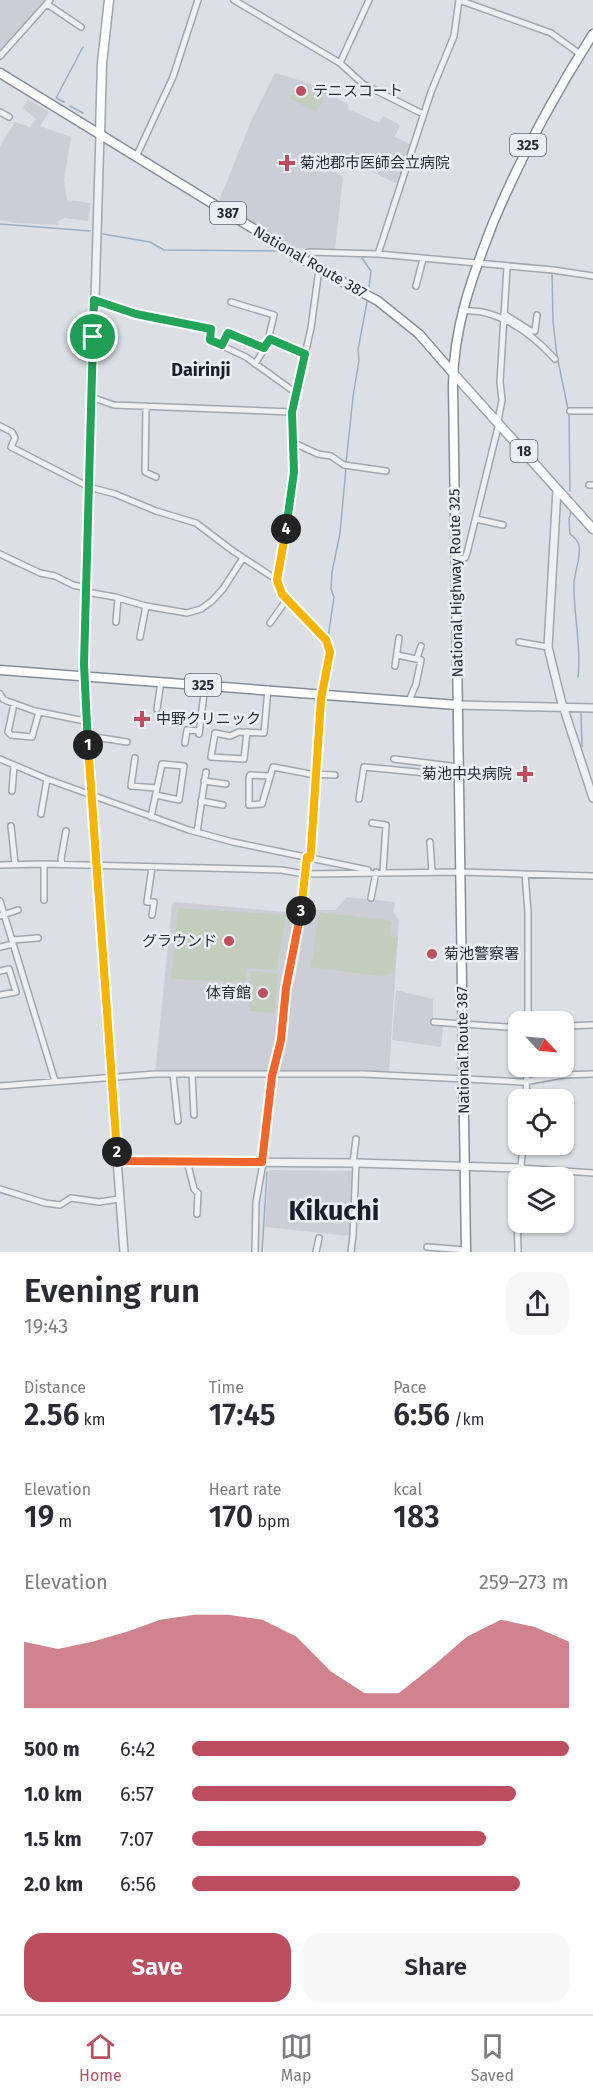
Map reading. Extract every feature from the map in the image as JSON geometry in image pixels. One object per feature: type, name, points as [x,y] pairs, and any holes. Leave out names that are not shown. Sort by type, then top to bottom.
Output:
[{"type":"main road","points":[[100,134],[102,63],[109,0]]},
{"type":"main road","name":"National Highway Route 325","points":[[458,705],[453,373],[462,310],[477,264],[525,152],[546,110],[593,34]]},
{"type":"main road","name":"National Route 387","points":[[0,73],[302,259],[369,295],[418,334],[453,373]]},
{"type":"main road","name":"18","points":[[453,373],[593,529]]},
{"type":"main road","name":"325","points":[[0,670],[458,705]]},
{"type":"main road","name":"National Route 387","points":[[458,705],[466,1251]]},
{"type":"street","points":[[136,157],[173,77],[198,0]]},
{"type":"street","points":[[234,0],[340,63],[363,84],[423,114]]},
{"type":"street","points":[[340,63],[369,0]]},
{"type":"street","points":[[378,254],[413,152],[423,114],[454,36],[459,0],[551,33],[580,54]]},
{"type":"street","points":[[0,56],[49,2],[81,27]]},
{"type":"street","points":[[0,112],[9,117]]},
{"type":"street","points":[[100,134],[84,676],[124,1252]]},
{"type":"street","points":[[302,259],[308,252],[378,254],[553,270],[593,276]]},
{"type":"street","points":[[416,286],[423,259]]},
{"type":"street","points":[[456,560],[465,558],[467,554],[499,422],[502,400],[500,382],[507,267]]},
{"type":"street","points":[[255,1252],[256,1202],[272,1076],[281,1040],[286,988],[303,897],[322,694],[330,652],[330,648],[319,631],[282,594],[277,580],[294,472],[292,412],[311,328],[319,269]]},
{"type":"street","points":[[94,300],[136,314],[211,329],[210,340],[255,364],[296,393]]},
{"type":"street","points":[[231,302],[274,315],[270,339],[255,364]]},
{"type":"street","points":[[462,310],[503,317],[531,331],[535,331],[537,315]]},
{"type":"street","points":[[503,317],[544,346],[555,359]]},
{"type":"street","points":[[222,345],[228,333],[264,348]]},
{"type":"street","points":[[270,339],[305,354]]},
{"type":"street","points":[[91,398],[114,405],[292,412]]},
{"type":"street","points":[[146,406],[145,472],[156,477]]},
{"type":"street","points":[[570,411],[593,411]]},
{"type":"street","points":[[0,426],[12,432],[15,438],[11,447],[88,487],[116,494],[156,511],[196,523],[277,580]]},
{"type":"street","points":[[294,443],[318,454],[331,456],[344,465],[386,471]]},
{"type":"street","points":[[557,489],[548,647],[564,707],[593,798]]},
{"type":"street","points":[[476,519],[503,525]]},
{"type":"street","points":[[0,554],[40,573],[56,576],[86,590],[187,614],[201,609],[224,589],[243,558]]},
{"type":"street","points":[[116,622],[118,598]]},
{"type":"street","points":[[270,623],[287,599]]},
{"type":"street","points":[[140,638],[146,606]]},
{"type":"street","points":[[395,666],[399,638]]},
{"type":"street","points":[[519,642],[548,647]]},
{"type":"street","points":[[417,658],[421,646]]},
{"type":"street","points":[[397,655],[417,658],[421,662],[409,701]]},
{"type":"street","points":[[157,708],[161,681]]},
{"type":"street","points":[[185,743],[187,730],[199,733],[205,685]]},
{"type":"street","points":[[247,732],[244,759],[211,757],[215,733],[230,735],[239,732],[247,732],[264,733],[268,689]]},
{"type":"street","points":[[0,694],[3,699],[39,712],[80,720],[87,719]]},
{"type":"street","points":[[14,704],[8,732],[11,735],[32,737],[39,712]]},
{"type":"street","points":[[458,705],[593,708]]},
{"type":"street","points":[[88,736],[127,742]]},
{"type":"street","points":[[135,758],[132,786],[157,792],[179,800],[184,766],[162,764],[157,792],[151,817]]},
{"type":"street","points":[[0,759],[47,779],[196,832],[374,872]]},
{"type":"street","points":[[394,759],[459,771]]},
{"type":"street","points":[[12,791],[14,766]]},
{"type":"street","points":[[269,776],[250,775],[249,805],[261,806],[273,767],[335,776]]},
{"type":"street","points":[[359,799],[364,767],[459,771]]},
{"type":"street","points":[[196,832],[206,772]]},
{"type":"street","points":[[41,814],[47,779]]},
{"type":"street","points":[[204,781],[226,784]]},
{"type":"street","points":[[201,801],[223,805]]},
{"type":"street","points":[[372,823],[386,825],[383,872]]},
{"type":"street","points":[[11,826],[15,864]]},
{"type":"street","points":[[62,864],[66,831]]},
{"type":"street","points":[[430,842],[432,872]]},
{"type":"street","points":[[44,864],[44,900]]},
{"type":"street","points":[[0,865],[62,864],[281,870],[305,874],[460,872],[593,876]]},
{"type":"street","points":[[152,867],[147,902],[154,902],[152,915]]},
{"type":"street","points":[[371,898],[374,872]]},
{"type":"street","points":[[525,874],[528,912],[528,1011]]},
{"type":"street","points":[[0,901],[2,915],[13,942],[55,1081]]},
{"type":"street","points":[[2,915],[18,910]]},
{"type":"street","points":[[0,947],[13,942],[38,938]]},
{"type":"street","points":[[0,971],[9,969],[16,992],[0,995]]},
{"type":"street","points":[[15,985],[25,981]]},
{"type":"street","points":[[434,1022],[508,1027]]},
{"type":"street","points":[[574,1026],[593,1025]]},
{"type":"street","points":[[173,1074],[178,1121]]},
{"type":"street","points":[[0,1086],[173,1074],[272,1076],[364,1074],[527,1082],[563,1075],[593,1074]]},
{"type":"street","points":[[192,1074],[194,1115]]},
{"type":"street","points":[[527,1077],[527,1089]]},
{"type":"street","points":[[351,1252],[356,1139]]},
{"type":"street","points":[[117,1161],[354,1163],[508,1168]]},
{"type":"street","points":[[187,1161],[194,1189],[198,1193],[197,1214]]},
{"type":"street","points":[[574,1172],[593,1173]]},
{"type":"street","points":[[0,1189],[45,1203],[60,1205],[71,1198],[99,1202],[119,1199]]},
{"type":"street","points":[[518,1233],[518,1252]]},
{"type":"street","points":[[316,1252],[319,1238]]},
{"type":"street","points":[[427,1247],[466,1251]]},
{"type":"shaded area","points":[[0,0],[47,0],[0,53]]},
{"type":"shaded area","name":"菊池郡市医師会立病院","points":[[275,73],[312,84],[349,105],[348,109],[379,123],[383,116],[400,125],[395,137],[412,145],[398,184],[341,158],[335,172],[343,177],[335,249],[295,248],[219,201],[251,121]]},
{"type":"shaded area","points":[[28,99],[49,112],[40,126],[71,137],[64,180],[67,200],[91,203],[88,221],[64,218],[58,222],[59,225],[0,220],[0,146],[15,122],[30,127],[36,119],[23,108]]},
{"type":"shaded area","points":[[346,897],[395,902],[393,912],[399,920],[389,1072],[280,1070],[287,1040],[292,988],[306,910],[336,910]]},
{"type":"shaded area","points":[[175,902],[296,913],[269,1070],[155,1074],[172,904]]},
{"type":"shaded area","points":[[396,990],[433,999],[433,1025],[443,1026],[441,1047],[392,1040]]},
{"type":"shaded area","points":[[269,1170],[352,1171],[350,1236],[265,1227]]},
{"type":"green space","name":"テニスコート","points":[[297,84],[324,99],[316,112],[289,98]]},
{"type":"green space","name":"グラウンド","points":[[178,908],[286,915],[277,970],[247,968],[245,982],[171,979]]},
{"type":"green space","points":[[319,912],[392,921],[390,936],[398,937],[394,972],[382,976],[311,967]]},
{"type":"green space","name":"体育館","points":[[251,971],[278,974],[275,1013],[249,1011]]},
{"type":"waterway","points":[[64,102],[56,98],[83,47]]},
{"type":"waterway","points":[[70,106],[83,113]]},
{"type":"waterway","points":[[0,224],[90,231]]},
{"type":"waterway","points":[[103,234],[150,242],[164,250],[276,251]]},
{"type":"waterway","points":[[362,258],[371,271],[369,288]]},
{"type":"waterway","points":[[568,275],[552,273],[553,321],[557,356],[569,414],[570,491]]},
{"type":"waterway","points":[[346,463],[359,360],[358,350],[367,302]]},
{"type":"waterway","points":[[328,638],[334,597],[331,589],[332,572],[340,533],[346,468]]},
{"type":"waterway","points":[[571,512],[570,534],[579,545],[579,559],[574,583],[579,654],[578,677]]},
{"type":"waterway","points":[[581,713],[582,747]]},
{"type":"waterway","points":[[532,1084],[566,1077]]},
{"type":"waterway","points":[[268,1153],[275,1087]]},
{"type":"waterway","points":[[262,1252],[267,1172]]},
{"type":"waterway","points":[[0,1192],[10,1195]]},
{"type":"place","name":"テニスコート","points":[[301,91]]},
{"type":"place","name":"菊池郡市医師会立病院","points":[[287,163]]},
{"type":"place","name":"中野クリニック","points":[[142,719]]},
{"type":"place","name":"菊池中央病院","points":[[525,774]]},
{"type":"place","name":"グラウンド","points":[[229,941]]},
{"type":"place","name":"菊池警察署","points":[[432,954]]},
{"type":"place","name":"体育館","points":[[263,993]]},
{"type":"district","name":"Dairinji","points":[[201,370]]},
{"type":"district","name":"Kikuchi","points":[[334,1211]]},
{"type":"route","points":[[94,300],[136,314],[211,329],[210,340],[222,345],[228,333],[264,348],[270,339],[305,354],[292,412],[294,472],[277,580],[282,594],[319,631],[326,640],[330,652],[321,699],[310,858],[307,857],[291,973],[286,988],[281,1040],[272,1076],[265,1152],[262,1162],[117,1161],[106,1026],[84,664],[93,337],[94,300]]}]
